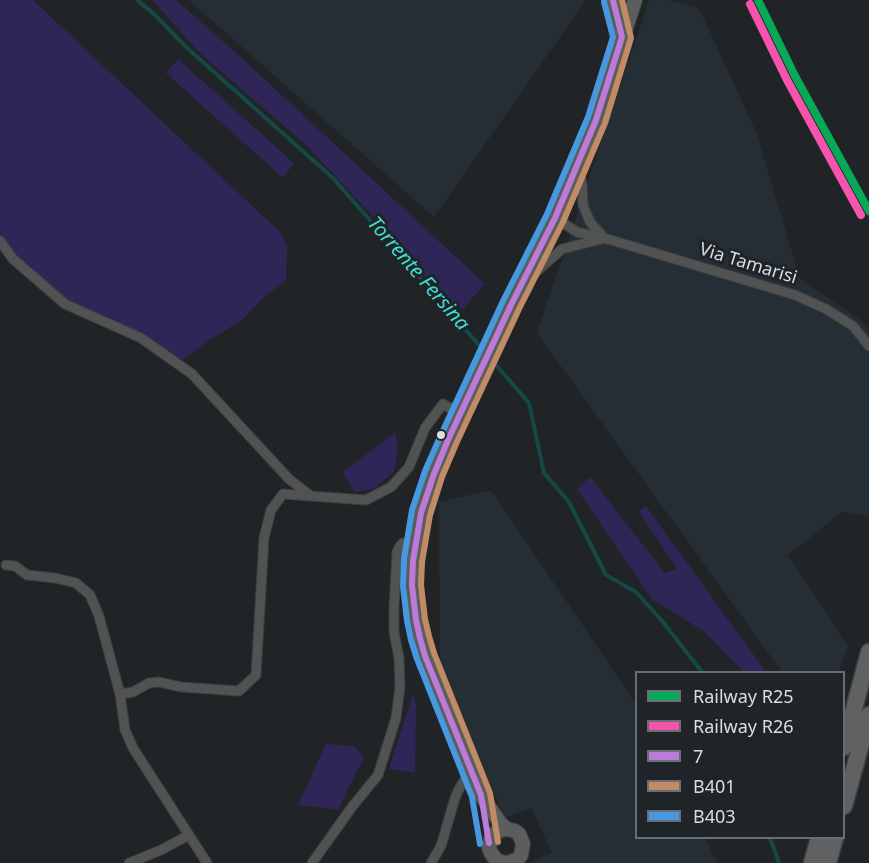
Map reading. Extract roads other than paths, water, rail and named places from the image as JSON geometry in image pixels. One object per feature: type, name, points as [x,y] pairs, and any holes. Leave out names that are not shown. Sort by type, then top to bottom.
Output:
[{"type":"highway","points":[[845,740],[869,652]]},
{"type":"highway","points":[[845,799],[869,715]]},
{"type":"highway","points":[[812,863],[818,839]]},
{"type":"highway","points":[[828,863],[834,839]]},
{"type":"main road","points":[[613,0],[622,37]]},
{"type":"main road","points":[[481,795],[500,823],[507,829],[515,831],[522,839],[521,859],[505,863],[497,861],[490,853],[481,795],[425,656],[416,620],[412,585],[421,513],[434,474],[462,409],[555,218],[578,164],[596,120],[635,0]]},
{"type":"main road","points":[[489,843],[494,834],[507,829]]},
{"type":"street","points":[[578,164],[583,205],[591,222],[605,239]]},
{"type":"street","name":"Via Tamarisi","points":[[555,218],[577,232],[795,295],[826,309],[852,326],[869,346]]},
{"type":"street","name":"Via Tamarisi","points":[[520,286],[562,249],[605,239]]},
{"type":"street","points":[[0,241],[13,260],[65,304],[141,338],[192,374],[289,479],[311,495]]},
{"type":"street","points":[[120,694],[133,692],[149,683],[159,682],[181,687],[239,691],[256,675],[264,538],[271,510],[283,494],[366,500],[391,487],[409,467],[424,428],[443,404],[462,409]]},
{"type":"street","points":[[312,863],[378,775],[396,718],[400,687],[399,658],[394,632],[397,552],[403,543],[416,544]]},
{"type":"street","points":[[6,565],[15,566],[27,575],[76,583],[90,595],[99,616],[120,694],[125,730],[133,748],[207,863]]},
{"type":"street","points":[[431,863],[441,846],[459,789],[464,781],[474,777]]},
{"type":"street","points":[[129,863],[189,835]]},
{"type":"waterway","name":"Torrente Fersina","points":[[137,0],[186,47],[333,178],[486,353]]},
{"type":"waterway","name":"Torrente Fersina","points":[[491,359],[529,403],[544,473],[569,502],[606,575],[636,592],[701,671]]},
{"type":"waterway","name":"Torrente Fersina","points":[[770,839],[779,863]]},
{"type":"rail line","name":"R25","points":[[758,0],[795,76],[869,211]]},
{"type":"rail line","name":"R26","points":[[750,4],[787,80],[861,215]]}]
